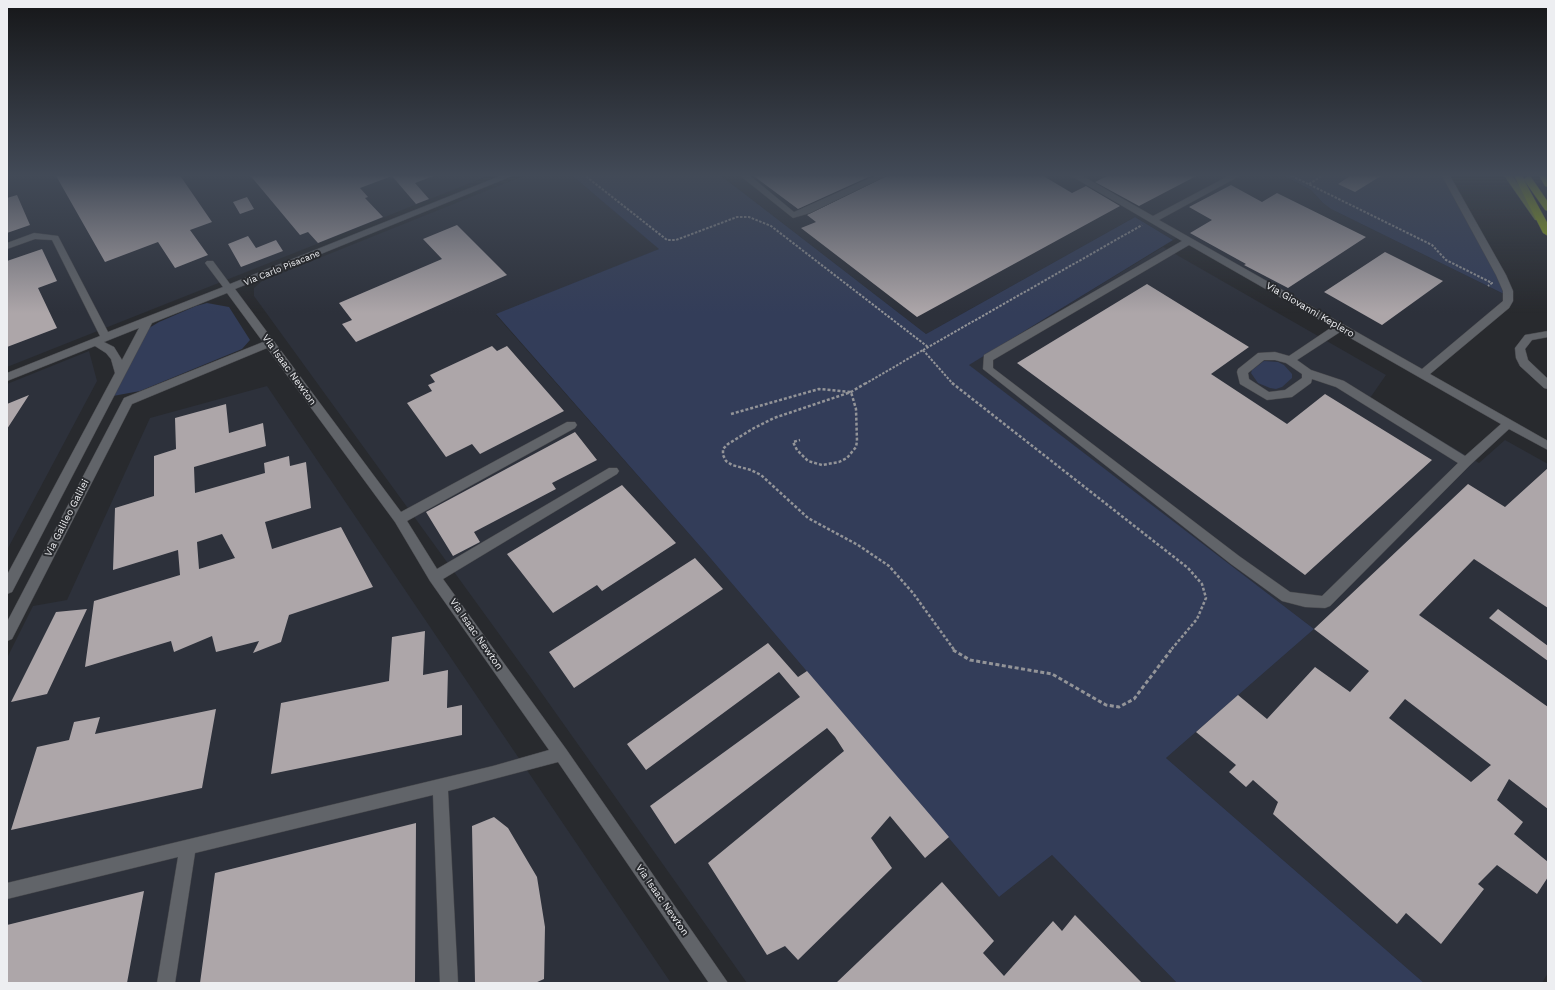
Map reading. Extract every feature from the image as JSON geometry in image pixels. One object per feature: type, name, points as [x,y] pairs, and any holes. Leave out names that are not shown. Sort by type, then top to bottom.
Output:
[{"type":"highway","points":[[1542,220],[1548,232]]},
{"type":"main road","points":[[1540,220],[1548,232]]},
{"type":"street","name":"Via Carlo Pisacane","points":[[7,377],[399,220]]},
{"type":"street","name":"Via Giovanni Keplero","points":[[1153,220],[1548,446]]},
{"type":"street","points":[[1423,374],[1505,306],[1508,301],[1508,291],[1501,275],[1472,220]]},
{"type":"street","points":[[7,246],[34,236],[56,238],[106,338]]},
{"type":"street","points":[[1189,241],[988,358],[988,369],[1234,560],[1287,597],[1305,601],[1325,602],[1466,462],[1509,423]]},
{"type":"street","name":"Via Isaac Newton","points":[[210,263],[399,519],[435,577],[561,754],[719,983]]},
{"type":"street","name":"Via Galileo Galilei","points":[[7,588],[147,322]]},
{"type":"street","points":[[1290,360],[1340,327]]},
{"type":"street","points":[[1548,334],[1529,337],[1520,348],[1521,358],[1524,363],[1548,385]]},
{"type":"street","points":[[96,342],[110,350],[116,359],[120,372]]},
{"type":"street","points":[[106,402],[128,401],[270,343]]},
{"type":"street","points":[[1307,373],[1307,380],[1288,394],[1278,397],[1267,396],[1244,381],[1242,372],[1262,356],[1275,356],[1290,360],[1307,373],[1340,384],[1466,462]]},
{"type":"street","name":"Via Galileo Galilei","points":[[7,635],[128,401]]},
{"type":"street","points":[[399,519],[571,425]]},
{"type":"street","points":[[435,577],[613,471]]},
{"type":"street","points":[[7,891],[440,786],[561,754]]},
{"type":"street","points":[[440,786],[449,983]]},
{"type":"street","points":[[166,983],[188,847]]},
{"type":"path","points":[[642,220],[667,240],[676,240],[725,220]]},
{"type":"path","points":[[758,220],[771,226],[928,347]]},
{"type":"path","points":[[923,350],[946,378],[956,387],[1188,568],[1202,584],[1206,598],[1197,618],[1164,658],[1134,699],[1128,703],[1119,707],[1106,705],[1065,680],[1052,674],[1040,670],[970,660],[959,654],[951,648],[913,593],[889,566],[858,545],[808,518],[795,508],[761,475],[726,461],[723,455],[723,449],[728,444],[754,428],[774,418],[851,392],[928,347],[1149,220]]},
{"type":"path","points":[[1382,220],[1432,245],[1446,260],[1492,283],[1488,286]]},
{"type":"path","points":[[731,414],[819,388],[851,392]]},
{"type":"path","points":[[800,440],[792,442],[797,450],[808,461],[822,465],[839,462],[847,458],[856,447],[857,441],[856,409],[851,392]]},
{"type":"shaded area","points":[[7,220],[377,220],[7,367]]},
{"type":"shaded area","points":[[413,220],[625,220],[660,249],[496,315],[706,553],[999,897],[1052,855],[1177,983],[747,983],[531,678],[254,296],[254,288],[262,281]]},
{"type":"shaded area","points":[[625,220],[779,220],[926,334],[1129,220],[1140,220],[1173,240],[969,365],[1314,629],[1166,758],[1424,983],[1177,983],[1052,855],[999,897],[706,553],[496,314],[659,249]]},
{"type":"shaded area","points":[[779,220],[1129,220],[926,334]]},
{"type":"shaded area","points":[[1140,220],[1354,220],[1508,296],[1423,374],[1180,236],[1173,240]]},
{"type":"shaded area","points":[[1354,220],[1469,220],[1508,296]]},
{"type":"shaded area","points":[[1163,247],[1386,375],[1370,398],[1479,463],[1505,440],[1548,464],[1548,973],[1542,983],[1424,983],[1166,758],[1314,629],[968,365]]},
{"type":"shaded area","points":[[207,303],[229,307],[250,340],[242,349],[140,391],[113,396],[149,328],[196,306]]},
{"type":"shaded area","points":[[89,351],[97,381],[7,550],[7,384]]},
{"type":"shaded area","points":[[1264,361],[1278,362],[1284,365],[1292,374],[1292,378],[1282,387],[1276,389],[1258,383],[1251,373],[1252,370]]},
{"type":"shaded area","points":[[267,386],[671,983],[7,983],[7,658],[33,606],[67,600],[150,418]]},
{"type":"building","points":[[7,220],[28,220],[30,225],[7,233]]},
{"type":"building","points":[[81,220],[211,220],[212,222],[190,230],[208,255],[175,268],[158,242],[105,262]]},
{"type":"building","points":[[288,220],[375,220],[318,243],[308,232],[300,235]]},
{"type":"building","points":[[814,220],[1094,220],[917,317],[801,228],[816,222]]},
{"type":"building","points":[[1212,220],[1332,220],[1366,237],[1288,288],[1244,265],[1246,264],[1190,233]]},
{"type":"building","points":[[457,225],[507,275],[356,342],[342,324],[352,320],[339,303],[442,259],[423,239]]},
{"type":"building","points":[[248,236],[256,248],[276,240],[283,251],[241,267],[228,244]]},
{"type":"building","points":[[42,249],[57,281],[38,288],[57,328],[7,347],[7,261]]},
{"type":"building","points":[[1385,252],[1443,281],[1382,325],[1324,292]]},
{"type":"building","points":[[1147,284],[1249,347],[1211,374],[1287,424],[1325,394],[1432,460],[1305,575],[1017,363]]},
{"type":"building","points":[[492,346],[497,351],[507,346],[564,411],[480,454],[472,444],[446,457],[407,403],[432,391],[428,385],[435,382],[430,375]]},
{"type":"building","points":[[29,395],[7,429],[7,404]]},
{"type":"building","points":[[226,404],[229,433],[263,423],[266,446],[194,467],[195,493],[265,473],[264,463],[289,456],[290,466],[306,462],[311,508],[265,522],[272,549],[341,527],[373,587],[289,615],[281,642],[253,653],[259,641],[216,652],[212,636],[174,652],[171,641],[85,667],[94,601],[180,575],[178,550],[113,570],[115,508],[154,496],[154,456],[176,449],[175,418]],"holes":[[[222,534],[235,558],[199,569],[197,542]]]},
{"type":"building","points":[[575,432],[597,460],[552,483],[556,489],[474,532],[480,542],[453,556],[426,512]]},
{"type":"building","points":[[1548,468],[1548,608],[1474,559],[1419,615],[1548,707],[1548,809],[1509,779],[1497,800],[1523,822],[1514,834],[1548,862],[1548,877],[1537,894],[1497,865],[1478,884],[1484,889],[1441,944],[1406,913],[1397,924],[1273,814],[1278,802],[1253,780],[1246,787],[1229,772],[1236,765],[1196,732],[1238,695],[1267,719],[1315,667],[1350,692],[1369,671],[1314,629],[1468,484],[1505,507]],"holes":[[[1405,699],[1491,765],[1471,782],[1389,718]]]},
{"type":"building","points":[[622,485],[676,543],[602,591],[597,585],[553,613],[507,554]]},
{"type":"building","points":[[695,558],[723,589],[574,688],[549,652]]},
{"type":"building","points":[[87,609],[47,694],[11,702],[56,612]]},
{"type":"building","points":[[1498,609],[1548,646],[1548,661],[1489,618]]},
{"type":"building","points":[[425,631],[423,675],[448,670],[447,708],[462,705],[462,735],[271,774],[281,703],[389,681],[392,637]]},
{"type":"building","points":[[768,643],[798,677],[807,671],[949,837],[925,858],[890,816],[871,838],[892,868],[798,960],[785,946],[767,955],[708,863],[844,751],[835,737],[827,728],[675,844],[650,806],[800,697],[779,672],[646,770],[627,744]]},
{"type":"building","points":[[216,709],[202,788],[11,830],[37,747],[69,740],[74,722],[100,717],[95,734]]},
{"type":"building","points":[[494,817],[508,828],[537,877],[545,927],[544,979],[535,983],[475,983],[472,826]]},
{"type":"building","points":[[416,823],[415,983],[200,983],[215,873]]},
{"type":"building","points":[[942,882],[994,941],[983,953],[1004,976],[1053,921],[1062,931],[1075,915],[1142,983],[836,983]]},
{"type":"building","points":[[144,891],[127,983],[7,983],[7,925]]}]
